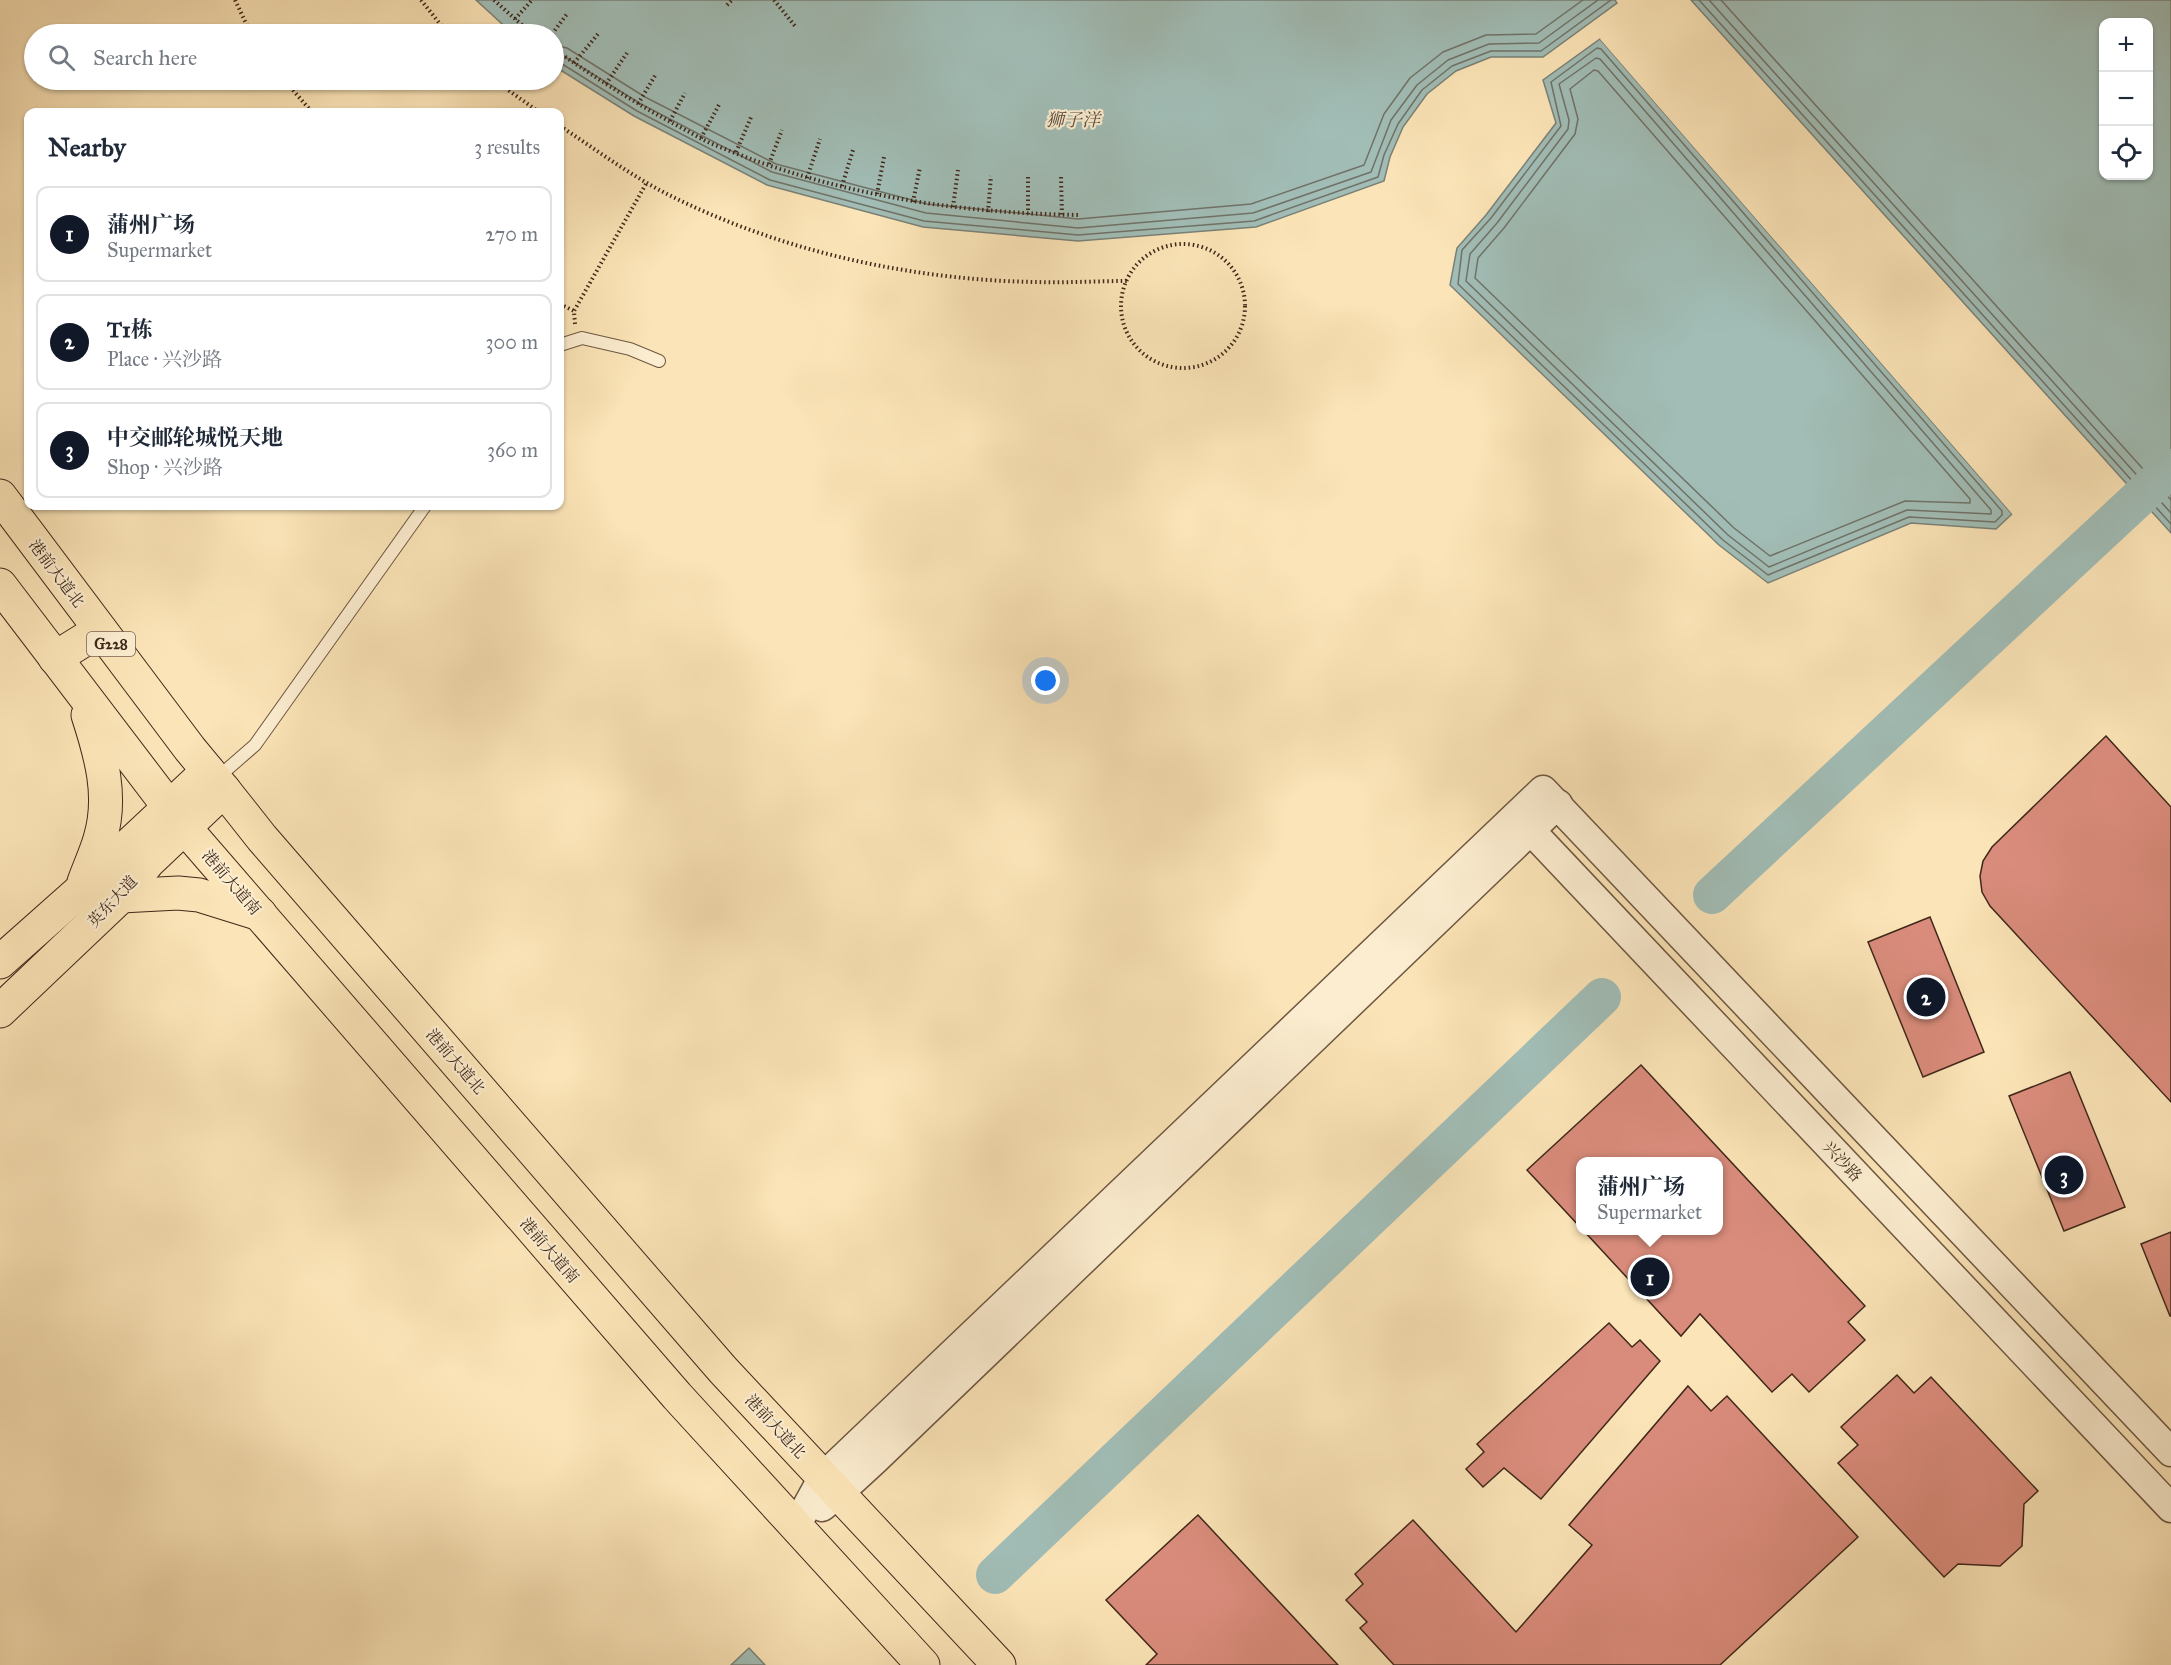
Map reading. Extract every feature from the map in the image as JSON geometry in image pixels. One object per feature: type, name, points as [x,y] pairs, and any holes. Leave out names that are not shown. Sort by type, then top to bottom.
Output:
[{"type":"main road","name":"港前大道北","points":[[0,496],[100,630],[262,838],[723,1370],[999,1665]]},
{"type":"main road","points":[[0,585],[177,817]]},
{"type":"main road","points":[[55,658],[100,630]]},
{"type":"main road","points":[[81,890],[101,837],[106,807],[101,756],[82,693]]},
{"type":"main road","name":"英东大道","points":[[0,962],[81,890],[177,817],[215,780]]},
{"type":"main road","name":"英东大道","points":[[0,1011],[121,896],[148,862],[177,817]]},
{"type":"main road","name":"港前大道南","points":[[177,817],[677,1396],[923,1665]]},
{"type":"main road","points":[[121,896],[178,893],[199,895],[260,914]]},
{"type":"main road","points":[[308,970],[348,935]]},
{"type":"street","points":[[796,1526],[830,1486],[1551,797],[2171,1452]]},
{"type":"street","name":"兴沙路","points":[[1523,823],[2171,1508]]},
{"type":"lane","points":[[564,344],[582,338],[612,344],[659,361]]},
{"type":"lane","points":[[215,780],[255,745],[422,510]]},
{"type":"path","points":[[235,0],[246,24]]},
{"type":"path","points":[[421,0],[440,24]]},
{"type":"path","points":[[494,0],[521,24]]},
{"type":"path","points":[[515,19],[532,0]]},
{"type":"path","points":[[727,5],[732,0]]},
{"type":"path","points":[[774,0],[795,26]]},
{"type":"path","points":[[560,24],[567,14]]},
{"type":"path","points":[[574,63],[598,34]]},
{"type":"path","points":[[606,84],[627,53]]},
{"type":"path","points":[[564,56],[638,104],[701,138],[807,178],[913,202],[988,212],[1080,215]]},
{"type":"path","points":[[638,104],[656,74]]},
{"type":"path","points":[[293,90],[308,108]]},
{"type":"path","points":[[508,90],[533,108]]},
{"type":"path","points":[[670,121],[685,93]]},
{"type":"path","points":[[701,138],[720,103]]},
{"type":"path","points":[[736,152],[752,115]]},
{"type":"path","points":[[564,129],[666,194],[724,220],[782,240],[846,258],[918,272],[975,279],[1036,282],[1127,281]]},
{"type":"path","points":[[769,164],[782,130]]},
{"type":"path","points":[[807,178],[820,139]]},
{"type":"path","points":[[842,186],[853,150]]},
{"type":"path","points":[[877,194],[884,158]]},
{"type":"path","points":[[913,202],[920,167]]},
{"type":"path","points":[[953,207],[958,170]]},
{"type":"path","points":[[988,212],[991,176]]},
{"type":"path","points":[[1028,177],[1028,214]]},
{"type":"path","points":[[1061,177],[1062,215]]},
{"type":"path","points":[[576,340],[574,311],[647,182]]},
{"type":"path","points":[[1177,244],[1199,246],[1218,255],[1234,269],[1244,288],[1246,310],[1241,330],[1230,349],[1213,362],[1192,368],[1173,368],[1154,362],[1138,349],[1126,333],[1121,314],[1122,294],[1127,281],[1141,260],[1158,249],[1177,244]]},
{"type":"path","points":[[564,306],[574,311]]},
{"type":"water","name":"狮子洋","points":[[476,0],[1615,0],[1617,3],[1543,57],[1491,57],[1456,71],[1427,94],[1403,127],[1390,157],[1384,181],[1256,227],[1078,241],[923,227],[767,185],[634,116],[564,72],[564,24],[502,24]]},
{"type":"water","points":[[1691,0],[2171,0],[2171,533]]},
{"type":"water","points":[[1600,39],[2012,514],[1996,529],[1911,523],[1768,583],[1719,545],[1450,285],[1457,248],[1486,215],[1556,123],[1543,80]]},
{"type":"water","points":[[749,1648],[765,1665],[731,1665]]},
{"type":"pier","points":[[1602,37],[2015,512],[2014,516],[1600,39]]},
{"type":"building","points":[[2106,736],[2171,807],[2171,1102],[1990,906],[1982,892],[1980,876],[1983,861],[1992,847]]},
{"type":"building","points":[[1930,917],[1984,1052],[1923,1077],[1868,942]]},
{"type":"building","points":[[1641,1065],[1865,1306],[1848,1322],[1865,1340],[1809,1392],[1792,1374],[1772,1392],[1700,1314],[1681,1336],[1588,1235],[1723,1235],[1723,1157],[1576,1157],[1576,1223],[1527,1170]]},
{"type":"building","points":[[2070,1072],[2125,1207],[2064,1231],[2009,1096]]},
{"type":"building","points":[[2171,1232],[2171,1316],[2170,1316],[2141,1244]]},
{"type":"building","points":[[1609,1323],[1632,1347],[1640,1340],[1660,1361],[1541,1499],[1504,1468],[1483,1487],[1466,1469],[1484,1452],[1477,1444]]},
{"type":"building","points":[[1897,1375],[1914,1393],[1931,1377],[2038,1491],[2024,1504],[2022,1546],[2000,1566],[1958,1564],[1944,1577],[1838,1463],[1858,1445],[1841,1427]]},
{"type":"building","points":[[1688,1386],[1711,1411],[1727,1396],[1858,1537],[1720,1665],[1394,1665],[1360,1628],[1367,1622],[1346,1600],[1363,1584],[1355,1574],[1413,1520],[1516,1632],[1592,1545],[1569,1525]]},
{"type":"building","points":[[1198,1515],[1338,1665],[1146,1665],[1157,1654],[1106,1600]]},
{"type":"waterway","points":[[1712,895],[2171,468]]},
{"type":"waterway","points":[[995,1575],[1602,997]]},
{"type":"place","name":"T1栋","points":[[1926,997]]},
{"type":"place","name":"中交邮轮城悦天地","points":[[2064,1175]]},
{"type":"place","name":"蒲州广场","points":[[1650,1277]]}]
